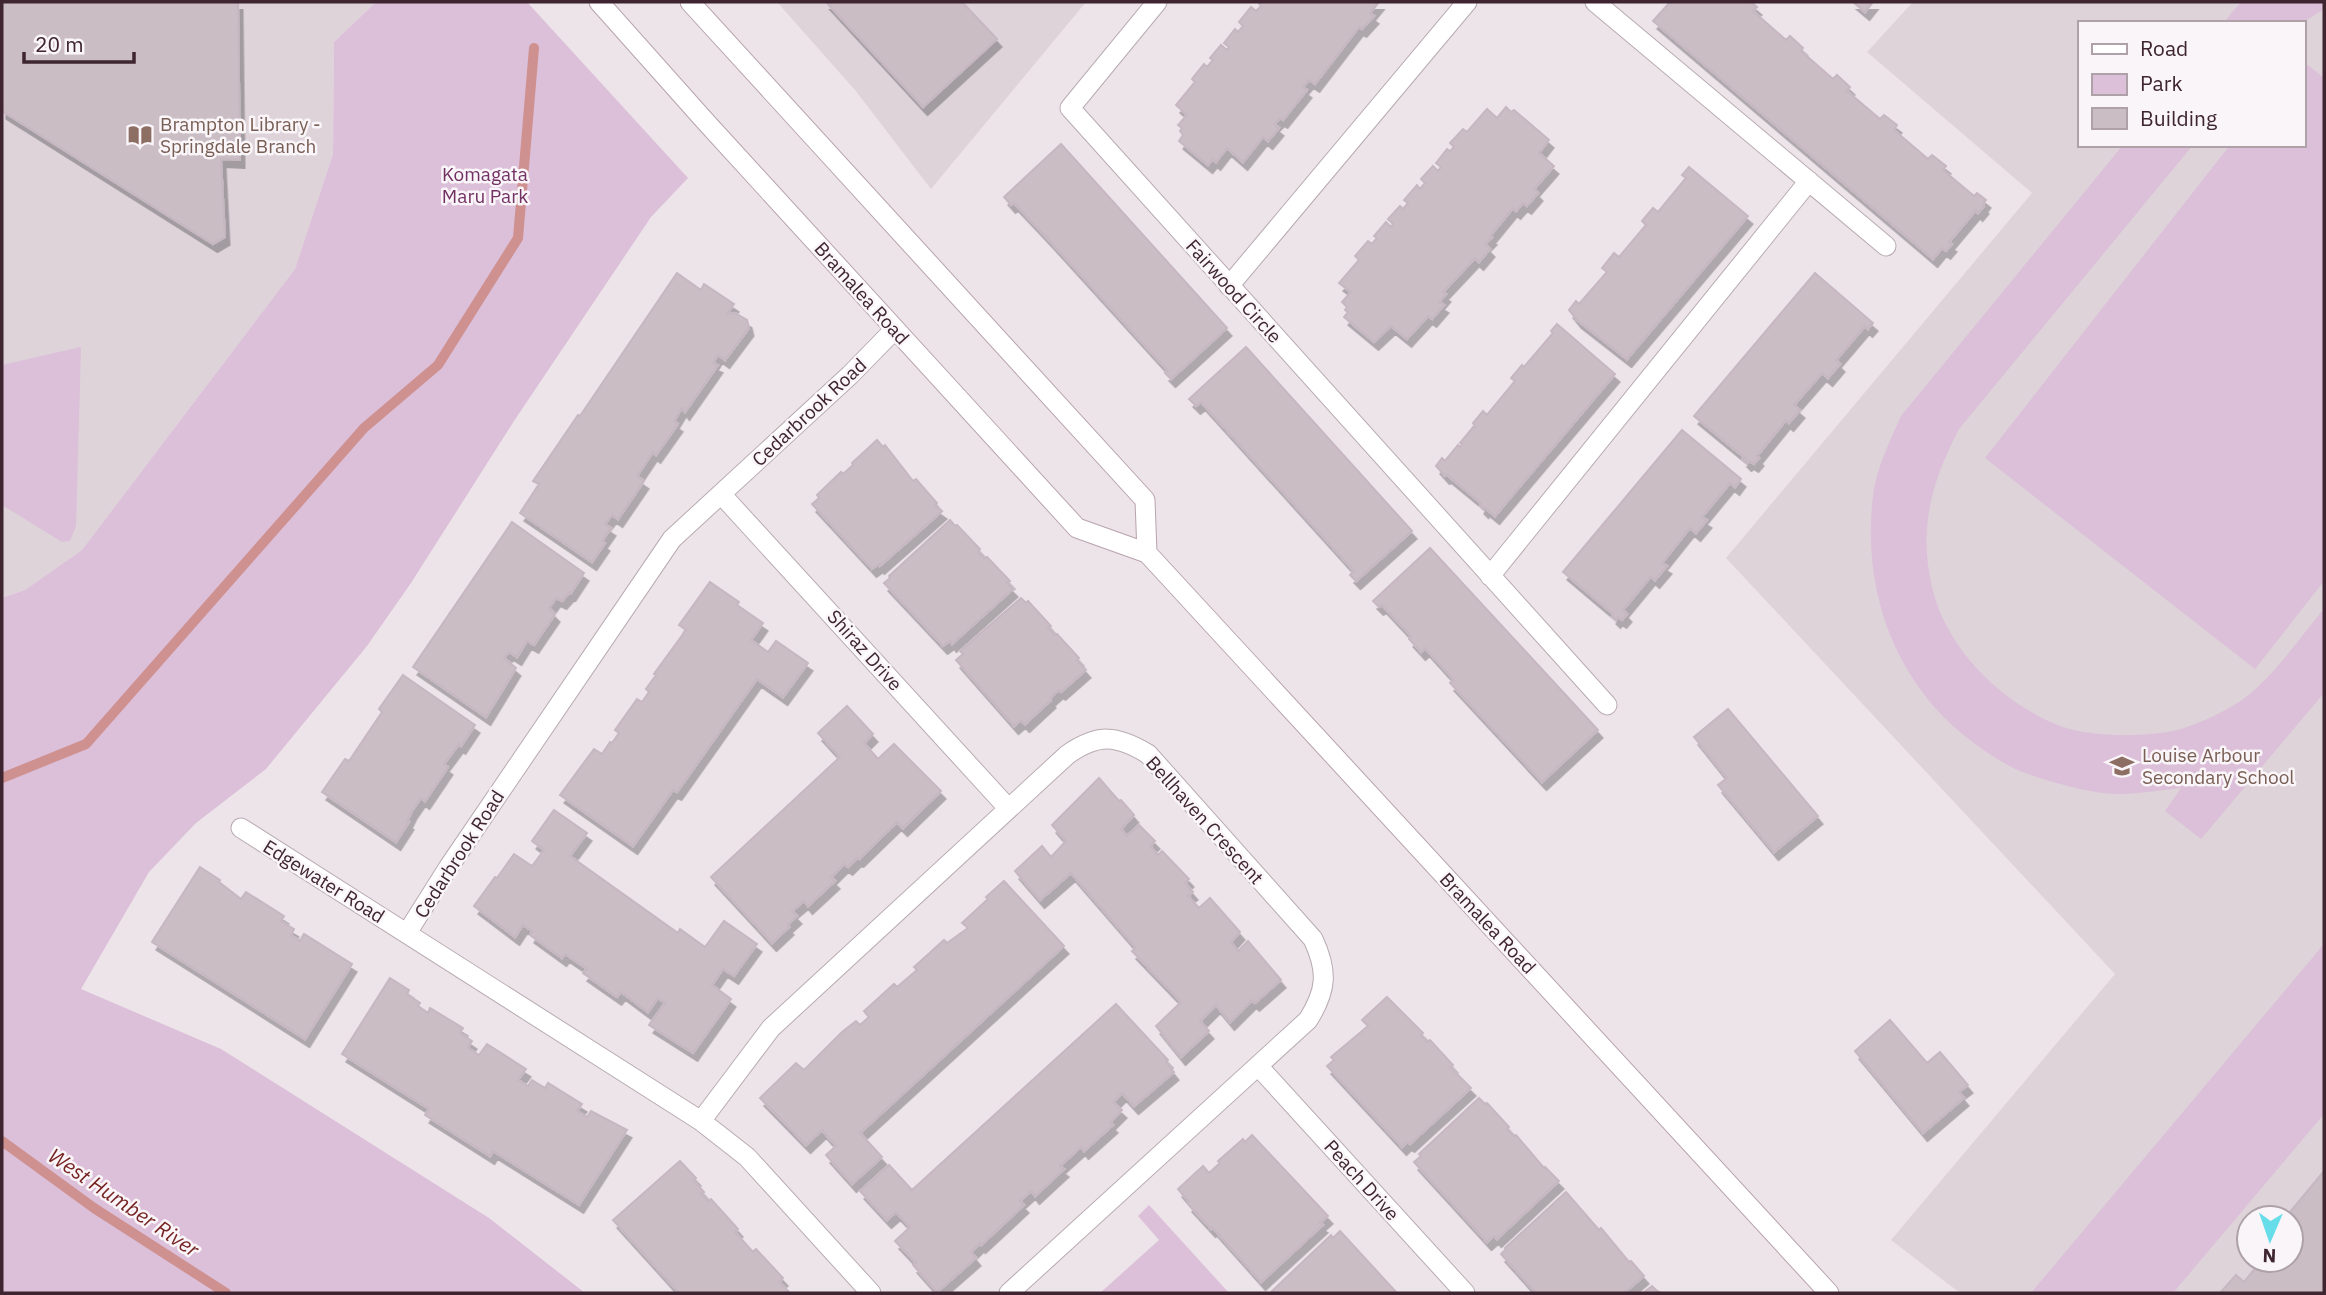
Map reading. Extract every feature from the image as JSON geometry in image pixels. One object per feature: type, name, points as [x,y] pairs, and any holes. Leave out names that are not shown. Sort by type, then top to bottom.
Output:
[{"type":"street","name":"Bramalea Road","points":[[599,2],[1077,528],[1147,553],[1829,1293]]},
{"type":"street","points":[[690,2],[1145,499],[1147,553]]},
{"type":"street","name":"Fairwood Circle","points":[[1157,2],[1070,107],[1607,705]]},
{"type":"street","points":[[1229,286],[1467,2]]},
{"type":"street","points":[[1595,2],[1886,246]]},
{"type":"street","points":[[1490,576],[1808,181]]},
{"type":"street","name":"Cedarbrook Road","points":[[872,1293],[747,1157],[701,1121],[407,933],[448,868],[672,539],[850,375],[895,329]]},
{"type":"street","name":"Shiraz Drive","points":[[721,494],[1007,808]]},
{"type":"street","name":"Bellhaven Crescent","points":[[701,1121],[772,1028],[1067,755],[1082,744],[1098,739],[1130,743],[1148,754],[1313,939],[1322,958],[1324,981],[1320,1002],[1308,1020],[1259,1067],[1009,1293]]},
{"type":"street","name":"Edgewater Road","points":[[240,828],[407,933]]},
{"type":"street","name":"Peach Drive","points":[[1259,1067],[1465,1293]]},
{"type":"shaded area","points":[[2,2],[376,2],[334,42],[333,154],[295,269],[82,550],[25,590],[2,598]]},
{"type":"shaded area","points":[[777,2],[1086,2],[931,189],[855,90]]},
{"type":"shaded area","name":"Louise Arbour Secondary School","points":[[1913,2],[2324,2],[2324,1293],[1960,1293],[1891,1240],[2115,974],[1726,558],[2032,193],[1867,52]]},
{"type":"green space","name":"Komagata Maru Park","points":[[376,2],[527,2],[688,178],[651,217],[367,646],[266,769],[196,823],[149,872],[81,989],[221,1049],[489,1218],[585,1293],[2,1293],[2,598],[25,590],[82,550],[295,269],[333,154],[334,42]]},
{"type":"green space","points":[[2241,2],[2324,2],[2324,9],[2305,21],[2225,21]]},
{"type":"green space","points":[[2305,63],[2324,78],[2324,581],[2255,669],[1985,458],[2228,147],[2305,147]]},
{"type":"green space","points":[[2121,147],[2191,147],[1959,429],[1935,486],[1927,525],[1927,545],[1932,587],[1939,609],[1962,651],[1995,686],[2014,701],[2055,724],[2084,732],[2135,735],[2167,732],[2196,724],[2225,710],[2262,683],[2324,609],[2324,693],[2201,839],[2165,811],[2181,788],[2117,794],[2096,792],[2038,778],[2013,768],[1966,737],[1941,714],[1919,688],[1888,629],[1878,597],[1873,564],[1873,496],[1884,455],[1901,416]]},
{"type":"green space","points":[[81,347],[76,526],[70,541],[62,542],[2,505],[2,365]]},
{"type":"green space","points":[[2324,944],[2324,1114],[2248,1204],[2235,1204],[2235,1220],[2173,1293],[2031,1293]]},
{"type":"green space","points":[[1149,1205],[1229,1293],[1100,1293],[1159,1240],[1138,1216]]},
{"type":"building","name":"Brampton Library - Springdale Branch","points":[[2,2],[238,2],[240,160],[221,159],[225,237],[213,244],[2,111]]},
{"type":"building","points":[[826,2],[962,2],[997,39],[923,107]]},
{"type":"building","points":[[1258,2],[1379,2],[1370,13],[1374,16],[1362,29],[1359,27],[1315,84],[1309,80],[1303,87],[1307,90],[1283,120],[1280,118],[1274,124],[1279,128],[1268,141],[1263,137],[1243,162],[1227,148],[1216,162],[1213,159],[1208,165],[1179,141],[1183,135],[1180,131],[1182,128],[1178,125],[1187,115],[1176,105],[1195,82],[1192,79],[1204,64],[1207,67],[1213,60],[1210,58],[1221,45],[1227,50],[1229,47],[1224,43],[1235,29],[1238,32],[1243,26],[1239,22],[1251,7],[1256,11],[1261,6]]},
{"type":"building","points":[[1670,2],[1751,2],[1757,7],[1753,11],[1786,40],[1790,36],[1803,48],[1801,51],[1833,79],[1837,75],[1850,87],[1847,91],[1880,119],[1884,115],[1897,125],[1894,130],[1928,159],[1932,155],[1946,166],[1943,170],[1974,196],[1977,193],[1986,200],[1984,206],[1978,213],[1976,210],[1949,242],[1952,244],[1946,251],[1942,248],[1933,259],[1653,21]]},
{"type":"building","points":[[1853,2],[1873,2],[1865,12]]},
{"type":"building","points":[[1506,107],[1511,112],[1514,110],[1549,140],[1539,153],[1554,166],[1534,189],[1538,193],[1527,206],[1523,203],[1516,211],[1513,208],[1490,236],[1492,237],[1485,244],[1490,249],[1479,262],[1475,258],[1443,292],[1446,294],[1439,302],[1444,305],[1432,319],[1428,316],[1407,339],[1391,326],[1374,342],[1344,317],[1348,312],[1342,302],[1351,292],[1339,283],[1359,260],[1355,256],[1368,241],[1372,244],[1377,238],[1374,236],[1386,222],[1391,227],[1393,224],[1388,219],[1400,206],[1403,209],[1408,203],[1404,200],[1417,185],[1420,189],[1425,183],[1421,179],[1433,166],[1438,171],[1441,167],[1436,163],[1447,149],[1450,151],[1454,147],[1450,143],[1463,129],[1467,132],[1487,109],[1497,118]]},
{"type":"building","points":[[1061,144],[1227,328],[1171,379],[1165,373],[1168,371],[1047,238],[1014,203],[1011,205],[1004,197]]},
{"type":"building","points":[[1689,167],[1748,216],[1627,359],[1577,320],[1569,310],[1576,301],[1579,304],[1607,272],[1602,268],[1614,253],[1619,257],[1646,225],[1642,221],[1653,208],[1658,212],[1686,178],[1682,175]]},
{"type":"building","points":[[677,273],[701,290],[704,284],[734,304],[727,314],[735,313],[747,320],[749,328],[725,360],[718,355],[713,363],[718,365],[685,412],[682,408],[674,421],[678,424],[656,455],[653,452],[637,476],[644,481],[618,519],[612,515],[605,524],[611,528],[592,562],[520,513],[539,484],[533,481]]},
{"type":"building","points":[[1815,273],[1873,323],[1868,329],[1865,326],[1836,360],[1840,364],[1828,378],[1822,373],[1794,405],[1800,410],[1789,423],[1786,420],[1757,456],[1759,458],[1754,464],[1749,461],[1747,463],[1743,459],[1745,458],[1694,416]]},
{"type":"building","points":[[1557,324],[1615,374],[1495,516],[1485,508],[1484,510],[1480,506],[1481,503],[1436,466],[1442,458],[1445,461],[1458,445],[1460,447],[1460,443],[1474,426],[1476,428],[1473,423],[1483,411],[1487,415],[1515,381],[1511,378],[1553,333],[1551,331]]},
{"type":"building","points":[[1246,347],[1412,531],[1356,581],[1350,575],[1354,571],[1201,402],[1196,406],[1189,399]]},
{"type":"building","points":[[1682,430],[1741,479],[1735,487],[1730,483],[1702,517],[1707,520],[1696,533],[1690,528],[1662,563],[1667,566],[1655,580],[1651,576],[1623,610],[1627,614],[1622,620],[1618,617],[1616,620],[1613,614],[1563,572]]},
{"type":"building","points":[[877,440],[883,447],[885,445],[913,481],[916,479],[937,503],[935,506],[942,511],[880,566],[879,564],[872,569],[812,504],[819,498],[817,495],[841,472],[843,474],[853,465],[852,463]]},
{"type":"building","points":[[950,520],[980,549],[978,552],[984,558],[987,557],[1010,581],[1007,583],[1013,589],[952,644],[950,641],[943,646],[884,583]]},
{"type":"building","points":[[512,522],[584,573],[571,593],[562,601],[556,598],[549,608],[555,614],[534,645],[527,641],[517,657],[509,652],[504,658],[516,668],[486,717],[413,667]]},
{"type":"building","points":[[1430,548],[1598,730],[1542,782],[1450,683],[1454,680],[1425,648],[1421,652],[1409,639],[1411,636],[1382,605],[1379,607],[1373,601]]},
{"type":"building","points":[[710,582],[763,623],[751,640],[768,652],[776,641],[808,663],[783,697],[757,679],[677,792],[673,790],[633,846],[560,795],[594,749],[602,754],[610,742],[612,743],[619,733],[615,730],[637,699],[642,702],[649,692],[646,689],[656,675],[654,674],[686,630],[679,625]]},
{"type":"building","points":[[1021,598],[1026,603],[1028,601],[1051,626],[1048,628],[1079,658],[1077,660],[1086,670],[1061,692],[1059,690],[1025,724],[1021,720],[1014,726],[956,660],[963,654],[960,651]]},
{"type":"building","points":[[403,675],[475,725],[461,746],[459,744],[444,764],[448,767],[425,801],[421,798],[412,811],[407,821],[409,822],[396,842],[322,792],[345,759],[349,761],[382,712],[379,709]]},
{"type":"building","points":[[847,706],[873,734],[864,743],[878,759],[894,744],[941,791],[903,828],[897,822],[859,859],[848,867],[844,864],[831,877],[835,881],[808,906],[804,901],[792,911],[797,916],[772,943],[711,877],[840,757],[818,733]]},
{"type":"building","points":[[1728,709],[1818,816],[1774,852],[1718,785],[1727,778],[1694,737]]},
{"type":"building","points":[[1099,778],[1134,815],[1121,829],[1127,836],[1139,825],[1155,841],[1150,846],[1158,855],[1162,851],[1189,879],[1185,883],[1193,892],[1188,896],[1199,908],[1210,898],[1240,932],[1231,942],[1238,951],[1248,941],[1281,980],[1255,1003],[1252,1000],[1230,1022],[1216,1005],[1200,1021],[1209,1031],[1181,1057],[1156,1026],[1181,1002],[1132,951],[1136,948],[1071,873],[1040,900],[1015,871],[1042,846],[1051,857],[1066,841],[1052,825]]},
{"type":"building","points":[[554,810],[587,833],[570,856],[678,933],[680,929],[705,947],[724,921],[757,944],[734,976],[723,969],[712,985],[731,999],[693,1053],[649,1025],[665,1003],[658,998],[648,1012],[621,992],[617,997],[583,973],[587,969],[565,954],[562,958],[530,935],[532,931],[523,925],[515,937],[474,906],[514,854],[532,866],[544,850],[532,841]]},
{"type":"building","points":[[200,867],[241,899],[246,892],[284,916],[281,921],[294,929],[291,935],[300,941],[304,934],[352,964],[305,1039],[152,942]]},
{"type":"building","points":[[1004,881],[1064,946],[860,1133],[882,1157],[852,1184],[826,1155],[836,1146],[822,1130],[806,1145],[760,1098],[796,1063],[804,1070],[842,1032],[856,1021],[860,1025],[869,1017],[864,1011],[894,984],[897,987],[917,970],[914,967],[944,940],[947,943],[968,928],[962,923]]},
{"type":"building","points":[[390,978],[409,990],[407,994],[428,1013],[430,1008],[463,1028],[460,1033],[472,1041],[468,1048],[479,1055],[487,1044],[526,1069],[518,1080],[528,1086],[532,1080],[545,1088],[548,1083],[582,1104],[577,1111],[587,1117],[591,1111],[627,1130],[579,1205],[493,1151],[490,1156],[425,1115],[429,1109],[342,1054]]},
{"type":"building","points":[[1387,997],[1423,1033],[1421,1035],[1427,1042],[1430,1040],[1453,1065],[1450,1067],[1471,1088],[1410,1144],[1407,1142],[1402,1147],[1327,1066],[1334,1060],[1331,1057],[1368,1026],[1362,1020]]},
{"type":"building","points":[[1116,1004],[1168,1060],[1166,1062],[1174,1072],[1134,1106],[1122,1093],[1113,1102],[1122,1110],[1110,1122],[1113,1125],[1084,1151],[1081,1147],[1060,1166],[1064,1169],[1035,1196],[1031,1191],[1020,1201],[1024,1205],[971,1252],[976,1258],[937,1292],[913,1265],[916,1263],[895,1241],[910,1227],[896,1212],[887,1220],[860,1191],[889,1165],[912,1190]]},
{"type":"building","points":[[1890,1020],[1927,1063],[1940,1052],[1968,1085],[1959,1092],[1964,1098],[1923,1133],[1855,1051]]},
{"type":"building","points":[[1479,1098],[1487,1103],[1509,1127],[1507,1129],[1516,1135],[1559,1181],[1497,1239],[1494,1236],[1487,1242],[1414,1162],[1421,1156],[1419,1154]]},
{"type":"building","points":[[1252,1135],[1328,1216],[1320,1223],[1323,1225],[1261,1282],[1188,1204],[1178,1189],[1203,1166],[1209,1173],[1220,1163],[1218,1161],[1243,1139],[1245,1142]]},
{"type":"building","points":[[680,1161],[696,1178],[693,1180],[704,1192],[701,1194],[708,1201],[711,1199],[738,1229],[735,1232],[753,1252],[756,1249],[783,1278],[779,1282],[790,1293],[679,1293],[613,1220]]},
{"type":"building","points":[[2324,1171],[2324,1293],[2220,1293],[2236,1275],[2244,1282],[2251,1274],[2305,1274],[2305,1204],[2297,1204]]},
{"type":"building","points":[[1566,1192],[1644,1276],[1624,1293],[1536,1293],[1501,1254]]},
{"type":"building","points":[[1340,1231],[1397,1293],[1272,1291],[1331,1235],[1333,1238]]},
{"type":"building","points":[[1652,1286],[1661,1293],[1643,1293]]},
{"type":"waterway","points":[[2,778],[86,744],[364,428],[438,365],[518,238],[534,48]]},
{"type":"waterway","name":"West Humber River","points":[[2,1141],[94,1208],[226,1293]]},
{"type":"place","name":"Brampton Library - Springdale Branch","points":[[140,135]]},
{"type":"place","name":"Louise Arbour Secondary School","points":[[2122,766]]}]
